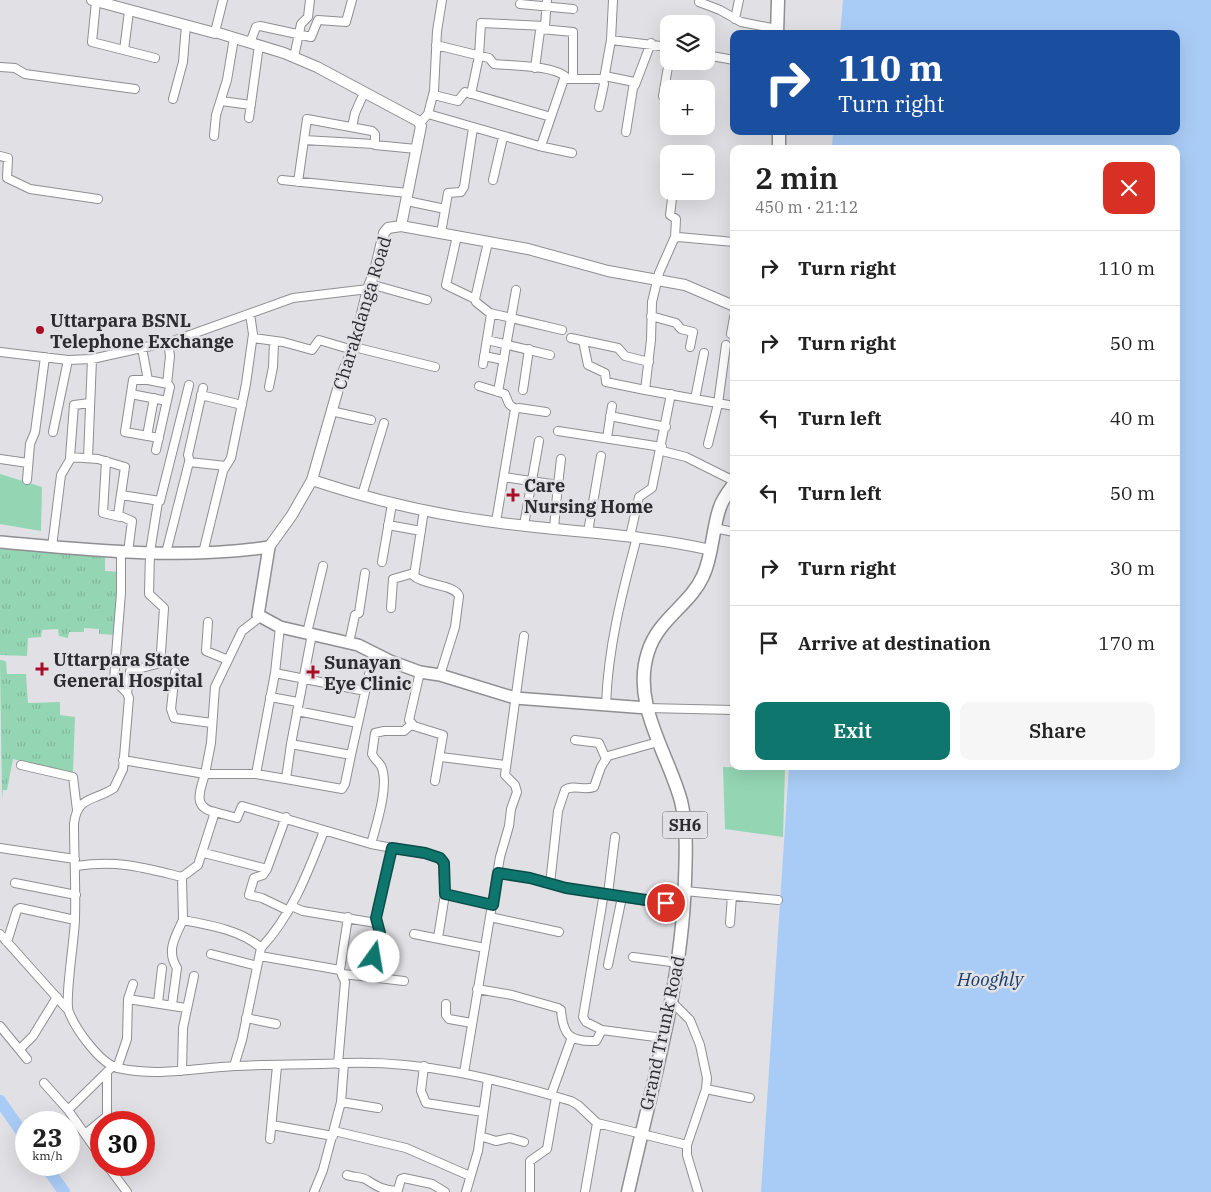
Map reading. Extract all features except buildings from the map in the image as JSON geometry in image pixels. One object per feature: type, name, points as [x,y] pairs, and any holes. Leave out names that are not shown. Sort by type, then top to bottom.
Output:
[{"type":"main road","points":[[777,30],[778,0]]},
{"type":"main road","name":"Grand Trunk Road","points":[[628,1192],[640,1133],[672,1002],[679,963],[685,891],[684,815],[677,788],[658,742],[647,708],[644,676],[648,652],[662,625],[698,586],[711,550],[714,528],[723,500],[730,489]]},
{"type":"main road","points":[[0,542],[124,552],[166,553],[204,553],[269,547],[257,608],[260,617],[280,626],[349,643],[420,672],[440,675],[515,698],[647,708]]},
{"type":"street","points":[[215,32],[223,0]]},
{"type":"street","points":[[294,57],[301,23],[308,17],[310,0]]},
{"type":"street","points":[[249,118],[256,27],[260,26],[311,37],[319,20],[345,22],[352,0]]},
{"type":"street","points":[[155,58],[91,41],[94,1],[124,6],[294,57],[420,123],[428,114],[434,95],[436,45],[442,0]]},
{"type":"street","points":[[599,107],[611,40],[613,0]]},
{"type":"street","points":[[735,19],[739,0]]},
{"type":"street","points":[[700,2],[720,10],[735,19],[774,30]]},
{"type":"street","points":[[520,4],[546,3],[573,9]]},
{"type":"street","points":[[535,68],[546,3]]},
{"type":"street","points":[[124,6],[124,50]]},
{"type":"street","points":[[471,94],[479,56],[481,23],[573,32],[570,78]]},
{"type":"street","points":[[173,99],[182,62],[186,25]]},
{"type":"street","points":[[214,136],[216,115],[221,101],[234,38]]},
{"type":"street","points":[[611,40],[660,46]]},
{"type":"street","points":[[626,132],[635,85],[651,44]]},
{"type":"street","points":[[436,45],[491,59],[494,64],[535,68],[560,73],[570,78]]},
{"type":"street","points":[[715,56],[730,59]]},
{"type":"street","points":[[0,67],[15,68],[25,74],[135,89]]},
{"type":"street","points":[[539,146],[563,81],[570,78],[604,78],[632,80],[635,85]]},
{"type":"street","points":[[434,95],[458,101],[463,92],[551,117]]},
{"type":"street","points":[[352,127],[355,113],[364,93]]},
{"type":"street","points":[[221,101],[250,105]]},
{"type":"street","points":[[428,114],[503,137],[572,153]]},
{"type":"street","points":[[298,182],[308,119],[373,132],[374,144]]},
{"type":"street","name":"Charakdanga Road","points":[[269,547],[292,515],[312,480],[342,375],[353,348],[384,233],[388,228],[401,226],[408,197],[420,123]]},
{"type":"street","points":[[442,233],[448,193],[464,190],[473,128]]},
{"type":"street","points":[[493,180],[503,137]]},
{"type":"street","points":[[304,140],[374,144],[416,149]]},
{"type":"street","points":[[0,156],[8,158],[3,177],[30,189],[98,199]]},
{"type":"street","points":[[282,180],[408,197],[446,209]]},
{"type":"street","points":[[645,390],[656,281],[675,238],[676,219],[670,216],[671,200]]},
{"type":"street","points":[[401,226],[528,249],[608,272],[693,288],[730,304]]},
{"type":"street","points":[[457,236],[446,285],[475,299],[476,302],[490,313],[562,330]]},
{"type":"street","points":[[675,238],[730,242]]},
{"type":"street","points":[[475,299],[488,242]]},
{"type":"street","points":[[0,352],[68,360],[92,359],[168,342],[293,298],[369,286],[427,300]]},
{"type":"street","points":[[498,392],[516,290]]},
{"type":"street","points":[[490,313],[484,360],[504,360]]},
{"type":"street","points":[[204,553],[226,466],[231,458],[242,405],[253,338],[250,314]]},
{"type":"street","points":[[651,316],[676,323],[681,329],[692,332],[690,347]]},
{"type":"street","points":[[253,338],[313,350],[319,340],[435,367]]},
{"type":"street","points":[[571,338],[618,348],[625,356],[649,362]]},
{"type":"street","points":[[487,340],[550,355]]},
{"type":"street","points":[[583,341],[588,365],[604,373],[606,382],[730,406]]},
{"type":"street","points":[[156,450],[170,387],[167,384],[170,356],[168,342]]},
{"type":"street","points":[[269,387],[273,367],[274,342]]},
{"type":"street","points":[[708,444],[718,404],[726,345]]},
{"type":"street","points":[[142,348],[148,380]]},
{"type":"street","points":[[523,390],[529,349]]},
{"type":"street","points":[[695,399],[704,353]]},
{"type":"street","points":[[27,480],[45,357]]},
{"type":"street","points":[[88,458],[92,359]]},
{"type":"street","points":[[53,432],[68,360]]},
{"type":"street","points":[[159,438],[125,432],[130,394],[133,380],[148,380],[167,384]]},
{"type":"street","points":[[77,810],[88,799],[114,788],[120,778],[129,698],[130,671],[157,664],[161,652],[164,608],[150,595],[150,552],[158,502],[188,385]]},
{"type":"street","points":[[479,386],[505,394],[509,404],[515,408],[546,412]]},
{"type":"street","points":[[166,553],[190,462],[188,455],[202,392],[242,405]]},
{"type":"street","points":[[130,394],[168,401]]},
{"type":"street","points":[[606,705],[607,666],[634,536],[639,497],[652,488],[662,449],[672,394]]},
{"type":"street","points":[[146,436],[154,398]]},
{"type":"street","points":[[52,547],[61,475],[71,458],[74,405],[90,403]]},
{"type":"street","points":[[607,438],[612,406]]},
{"type":"street","points":[[496,522],[515,408]]},
{"type":"street","points":[[331,412],[371,420]]},
{"type":"street","points":[[610,416],[666,427]]},
{"type":"street","points":[[362,495],[384,422]]},
{"type":"street","points":[[558,431],[662,449],[686,457],[730,481]]},
{"type":"street","points":[[524,525],[539,441]]},
{"type":"street","points":[[588,532],[602,456]]},
{"type":"street","points":[[71,458],[88,458],[125,467],[120,517]]},
{"type":"street","points":[[554,528],[561,459]]},
{"type":"street","points":[[0,461],[28,463]]},
{"type":"street","points":[[106,461],[103,513],[132,521],[124,552],[114,680],[128,693]]},
{"type":"street","points":[[190,462],[226,466]]},
{"type":"street","points":[[504,477],[558,485]]},
{"type":"street","points":[[312,480],[392,504],[424,510],[496,522],[634,536],[711,550]]},
{"type":"street","points":[[121,495],[158,502]]},
{"type":"street","points":[[382,562],[392,504]]},
{"type":"street","points":[[414,574],[424,510]]},
{"type":"street","points":[[388,525],[421,532]]},
{"type":"street","points":[[714,528],[730,531]]},
{"type":"street","points":[[286,779],[323,566]]},
{"type":"street","points":[[349,643],[355,615],[360,613],[364,573]]},
{"type":"street","points":[[391,608],[393,579],[396,576],[414,574],[421,580],[456,590],[460,596],[455,627],[440,675]]},
{"type":"street","points":[[260,617],[242,631],[215,687],[211,743],[205,774],[198,796],[199,802],[208,811],[237,818],[242,806],[286,817],[324,831],[371,844],[425,853],[440,858],[444,863],[445,894],[438,938]]},
{"type":"street","points":[[208,622],[206,651],[228,660]]},
{"type":"street","points":[[256,774],[275,673],[280,626]]},
{"type":"street","points":[[464,1072],[498,873],[509,826],[510,809],[517,792],[515,785],[505,775],[505,764],[524,636]]},
{"type":"street","points":[[123,760],[205,774],[256,774],[342,788],[345,784],[374,652]]},
{"type":"street","points":[[175,672],[171,709],[174,718],[212,723]]},
{"type":"street","points":[[412,724],[410,716],[420,672]]},
{"type":"street","points":[[275,673],[365,691]]},
{"type":"street","points":[[270,697],[298,702]]},
{"type":"street","points":[[647,708],[730,710]]},
{"type":"street","points":[[297,711],[358,723]]},
{"type":"street","points":[[412,724],[444,735],[435,781]]},
{"type":"street","points":[[371,844],[380,812],[383,784],[381,765],[372,754],[375,733],[404,731],[412,724]]},
{"type":"street","points":[[575,740],[599,743],[606,759]]},
{"type":"street","points":[[550,884],[558,811],[565,790],[571,787],[586,789],[594,787],[606,759],[618,753],[658,742]]},
{"type":"street","points":[[291,744],[351,755]]},
{"type":"street","points":[[441,757],[505,764]]},
{"type":"street","points":[[21,765],[73,777],[77,810],[74,824],[76,895],[68,1010]]},
{"type":"street","points":[[0,848],[75,863],[109,862],[132,865],[182,877],[192,872],[204,853],[215,812]]},
{"type":"street","points":[[286,817],[267,869],[263,875],[254,878],[249,895],[289,908],[376,923]]},
{"type":"street","points":[[234,1066],[260,952],[274,934],[306,879],[324,831]]},
{"type":"street","points":[[615,837],[583,1017],[586,1022],[602,1030],[663,1038]]},
{"type":"street","points":[[370,976],[380,933],[376,923],[392,848]]},
{"type":"street","points":[[204,853],[267,869]]},
{"type":"street","points":[[498,873],[566,888],[684,907]]},
{"type":"street","points":[[172,1006],[177,968],[172,960],[172,942],[182,920],[182,877]]},
{"type":"street","points":[[15,883],[76,895]]},
{"type":"street","points":[[685,891],[778,900]]},
{"type":"street","points":[[445,894],[493,905]]},
{"type":"street","points":[[730,923],[732,896]]},
{"type":"street","points":[[608,965],[622,897]]},
{"type":"street","points":[[7,942],[17,910],[20,908],[75,920]]},
{"type":"street","points":[[314,1192],[341,1102],[345,982],[341,972],[348,917]]},
{"type":"street","points":[[490,917],[559,932]]},
{"type":"street","points":[[182,920],[228,931],[253,940],[260,952],[341,972],[404,981]]},
{"type":"street","points":[[0,934],[68,1010],[76,1029],[112,1068],[182,1071],[234,1066],[341,1064],[424,1066],[464,1072],[553,1096],[578,1105],[597,1123],[687,1145]]},
{"type":"street","points":[[414,934],[485,948]]},
{"type":"street","points":[[211,954],[257,966]]},
{"type":"street","points":[[633,958],[679,963]]},
{"type":"street","points":[[158,1004],[162,968]]},
{"type":"street","points":[[182,1071],[184,1040],[182,1033],[194,976]]},
{"type":"street","points":[[85,1134],[107,1116],[112,1068],[126,1039],[128,999],[133,984]]},
{"type":"street","points":[[478,989],[512,995],[558,1008],[561,1010],[561,1024],[566,1034],[572,1037],[596,1041],[602,1030]]},
{"type":"street","points":[[20,1049],[33,1036],[57,997]]},
{"type":"street","points":[[128,999],[186,1008]]},
{"type":"street","points":[[672,1002],[690,1020],[700,1045],[706,1071],[706,1089],[687,1145],[687,1155],[698,1192]]},
{"type":"street","points":[[446,1004],[446,1015],[449,1020],[472,1023]]},
{"type":"street","points":[[246,1018],[276,1024]]},
{"type":"street","points":[[0,1026],[28,1059]]},
{"type":"street","points":[[530,1192],[530,1161],[547,1149],[553,1096],[572,1037]]},
{"type":"street","points":[[270,1139],[277,1066]]},
{"type":"street","points":[[424,1066],[421,1091],[426,1103],[483,1112]]},
{"type":"street","points":[[68,1110],[112,1068]]},
{"type":"street","points":[[466,1192],[480,1136],[488,1078]]},
{"type":"street","points":[[44,1083],[68,1110],[90,1141]]},
{"type":"street","points":[[706,1089],[750,1098]]},
{"type":"street","points":[[341,1102],[378,1108]]},
{"type":"street","points":[[585,1192],[597,1123]]},
{"type":"street","points":[[272,1125],[333,1133],[406,1148],[470,1176]]},
{"type":"street","points":[[480,1136],[496,1141],[510,1138],[524,1142]]},
{"type":"street","points":[[115,1176],[127,1192]]},
{"type":"street","points":[[347,1176],[368,1180],[376,1186],[390,1190],[398,1190],[404,1178],[432,1184],[445,1192]]},
{"type":"green space","points":[[0,474],[42,487],[41,531],[0,524]]},
{"type":"green space","points":[[0,543],[105,553],[105,571],[120,572],[117,635],[99,634],[99,629],[84,628],[84,632],[69,632],[68,638],[59,636],[58,629],[42,630],[41,637],[28,638],[27,656],[0,655]]},
{"type":"green space","points":[[0,660],[6,661],[7,674],[26,674],[28,703],[60,702],[60,715],[75,717],[73,773],[13,759],[7,790],[3,790],[2,799]]},
{"type":"green space","points":[[723,767],[730,767],[730,770],[785,770],[783,837],[725,829]]},
{"type":"water","name":"Hooghly","points":[[843,0],[1211,0],[1211,1192],[761,1192],[789,770],[1180,770],[1180,145],[832,145],[833,135],[1180,135],[1180,30],[840,30]]},
{"type":"waterway","points":[[0,1101],[15,1122]]},
{"type":"waterway","points":[[53,1176],[64,1192]]},
{"type":"place","name":"Uttarpara BSNL Telephone Exchange","points":[[40,330]]},
{"type":"place","name":"Care Nursing Home","points":[[513,495]]},
{"type":"place","name":"Uttarpara State General Hospital","points":[[42,669]]},
{"type":"place","name":"Sunayan Eye Clinic","points":[[313,672]]},
{"type":"route","points":[[374,957],[380,933],[376,918],[392,848],[425,853],[440,858],[444,863],[445,894],[449,897],[493,905],[498,873],[530,878],[566,888],[666,903]]}]
